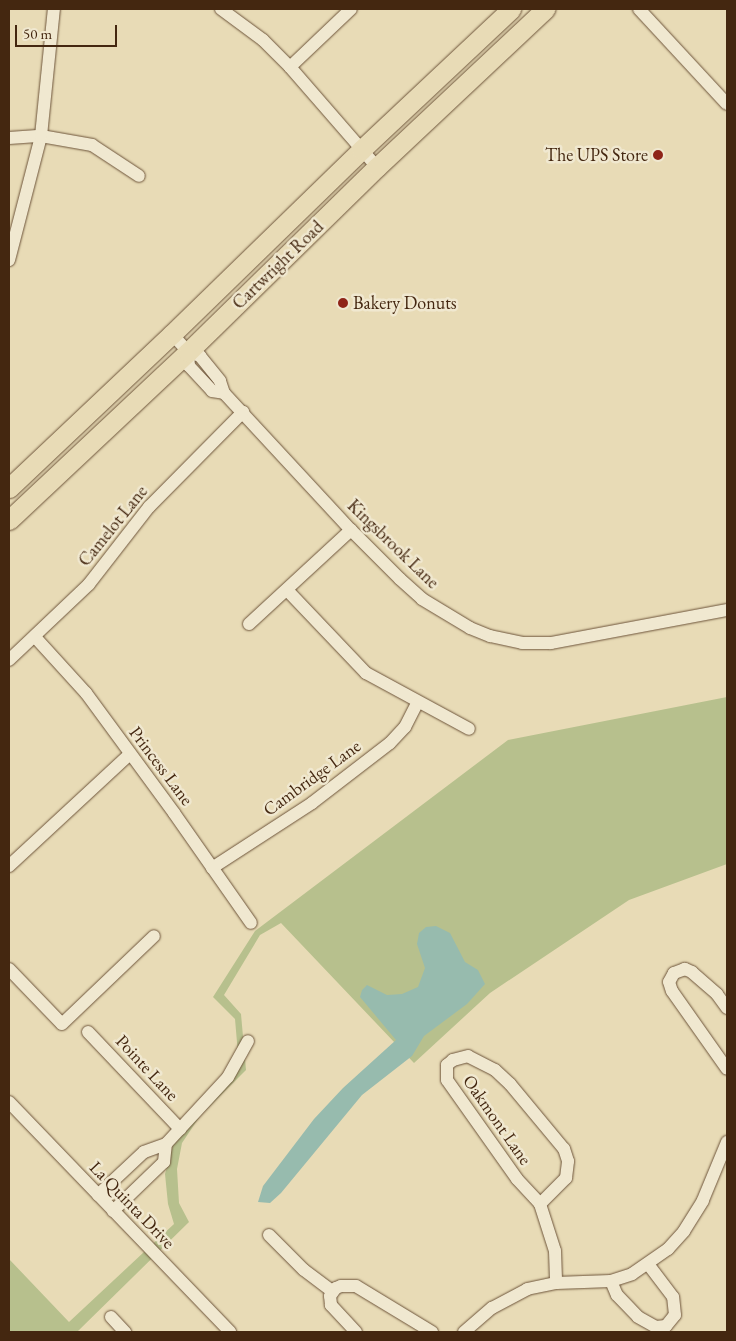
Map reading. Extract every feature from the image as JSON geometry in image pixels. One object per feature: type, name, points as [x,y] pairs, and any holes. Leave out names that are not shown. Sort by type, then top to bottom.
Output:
[{"type":"main road","name":"Cartwright Road","points":[[9,488],[172,334],[361,150],[512,9]]},
{"type":"main road","name":"Cartwright Road","points":[[9,520],[188,352],[377,167],[545,9]]},
{"type":"street","points":[[9,260],[41,136],[54,9]]},
{"type":"street","points":[[221,9],[263,40],[290,67],[377,167]]},
{"type":"street","points":[[290,67],[350,9]]},
{"type":"street","points":[[639,9],[727,104]]},
{"type":"street","points":[[9,138],[41,136],[92,145],[139,176]]},
{"type":"street","name":"Kingsbrook Lane","points":[[172,334],[188,352],[200,356],[220,381],[224,392],[351,530],[422,599],[470,628],[522,643],[558,642],[727,610]]},
{"type":"street","name":"Camelot Lane","points":[[9,660],[90,584],[166,489],[243,412]]},
{"type":"street","points":[[249,624],[351,530]]},
{"type":"street","points":[[287,590],[366,673],[469,729]]},
{"type":"street","name":"Princess Lane","points":[[35,637],[86,693],[251,923]]},
{"type":"street","name":"Cambridge Lane","points":[[212,868],[312,803],[390,743],[405,727],[418,702]]},
{"type":"street","points":[[9,866],[130,754]]},
{"type":"street","points":[[9,969],[62,1024],[154,936]]},
{"type":"street","points":[[727,1008],[717,994],[692,972],[685,969],[674,974],[669,982],[672,991],[727,1069]]},
{"type":"street","name":"Pointe Lane","points":[[88,1032],[180,1129]]},
{"type":"street","points":[[98,1195],[144,1152],[166,1144],[228,1076],[248,1041]]},
{"type":"street","name":"Oakmont Lane","points":[[540,1204],[566,1178],[568,1160],[564,1149],[510,1084],[495,1070],[468,1056],[453,1060],[447,1065],[447,1080],[517,1179],[540,1204],[555,1251],[556,1283]]},
{"type":"street","name":"La Quinta Drive","points":[[9,1102],[230,1332]]},
{"type":"street","points":[[464,1332],[492,1308],[509,1297],[527,1289],[556,1283],[611,1281],[632,1274],[648,1264],[668,1249],[684,1231],[703,1200],[727,1142]]},
{"type":"street","points":[[113,1211],[164,1162],[166,1144]]},
{"type":"street","points":[[269,1235],[304,1270],[335,1290]]},
{"type":"street","points":[[611,1281],[617,1295],[638,1317],[656,1327],[666,1326],[675,1315],[672,1297],[648,1264]]},
{"type":"street","points":[[356,1332],[331,1306],[330,1296],[335,1290],[356,1286],[432,1332]]},
{"type":"street","points":[[111,1317],[125,1332]]},
{"type":"green space","points":[[727,697],[727,864],[629,900],[490,993],[414,1063],[281,923],[260,935],[224,995],[241,1014],[246,1070],[200,1116],[182,1143],[177,1169],[179,1203],[189,1222],[77,1332],[9,1332],[9,1259],[69,1322],[174,1224],[168,1204],[165,1174],[173,1145],[239,1066],[235,1019],[213,997],[255,931],[508,740]]},
{"type":"water","points":[[436,926],[450,933],[465,962],[478,970],[485,984],[467,1004],[424,1036],[412,1056],[362,1095],[281,1193],[270,1203],[258,1202],[263,1186],[314,1119],[343,1088],[396,1040],[360,997],[362,990],[367,985],[387,995],[402,994],[418,987],[425,968],[417,944],[419,933],[426,927]]},
{"type":"place","name":"The UPS Store","points":[[658,155]]},
{"type":"place","name":"Bakery Donuts","points":[[343,303]]}]
